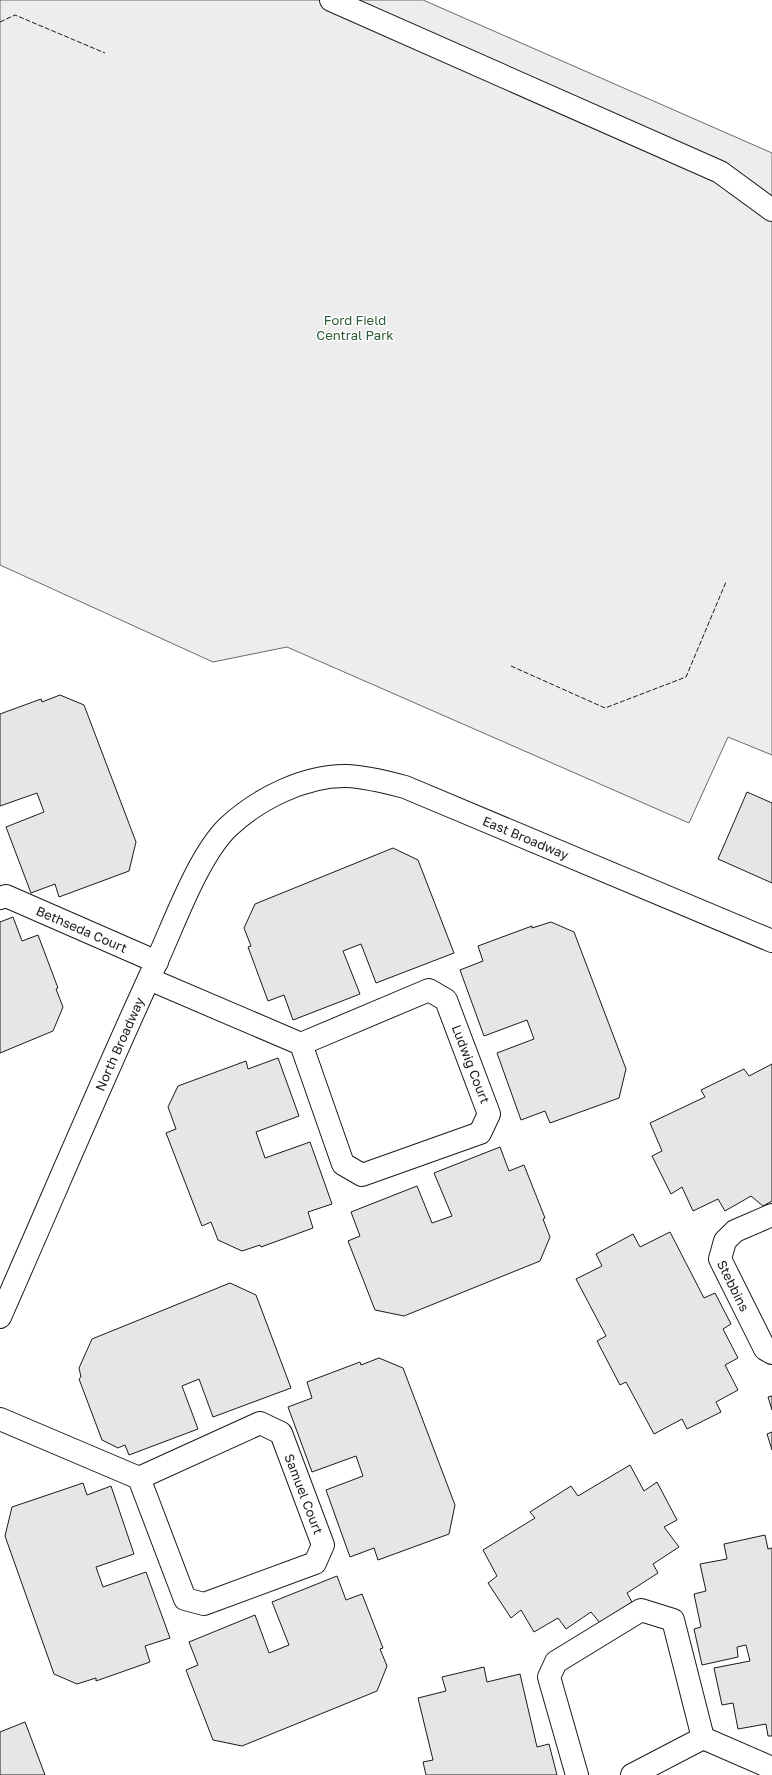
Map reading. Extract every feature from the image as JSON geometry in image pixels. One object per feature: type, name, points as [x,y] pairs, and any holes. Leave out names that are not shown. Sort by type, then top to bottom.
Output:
[{"type":"street","points":[[331,0],[720,172],[772,210]]},
{"type":"street","name":"East Broadway","points":[[274,796],[308,782],[346,776],[365,778],[405,787],[772,941]]},
{"type":"street","name":"North Broadway","points":[[0,1317],[197,874],[213,846],[227,828],[250,810],[274,796]]},
{"type":"street","name":"Bethseda Court","points":[[2,892],[153,970]]},
{"type":"street","points":[[153,970],[301,1044]]},
{"type":"street","name":"Ludwig Court","points":[[429,990],[446,1000],[489,1114],[480,1133],[362,1175],[343,1164],[301,1044],[429,990]]},
{"type":"street","name":"Stebbins","points":[[772,1215],[735,1231],[725,1241],[720,1259],[765,1348],[772,1353]]},
{"type":"street","points":[[0,1419],[139,1478]]},
{"type":"street","name":"Samuel Court","points":[[260,1423],[281,1433],[323,1544],[315,1563],[204,1604],[185,1599],[139,1478],[260,1423]]},
{"type":"street","points":[[577,1775],[549,1677],[556,1662],[641,1610],[673,1620],[702,1738]]},
{"type":"street","points":[[702,1738],[772,1768]]},
{"type":"street","points":[[632,1775],[702,1738]]},
{"type":"shaded area","name":"Ford Field Central Park","points":[[0,0],[423,0],[772,153],[772,755],[728,737],[689,823],[287,647],[213,662],[0,565]]},
{"type":"building","points":[[60,695],[84,705],[136,842],[129,871],[59,897],[55,884],[31,893],[6,827],[44,812],[37,793],[0,806],[0,714],[41,699],[42,702]]},
{"type":"building","points":[[747,792],[772,803],[772,883],[718,859]]},
{"type":"building","points":[[393,848],[418,860],[454,953],[376,983],[361,944],[343,951],[360,994],[293,1020],[284,995],[268,1001],[248,947],[251,946],[244,928],[255,904]]},
{"type":"building","points":[[13,917],[22,941],[38,935],[58,988],[56,989],[63,1007],[53,1031],[0,1053],[0,922]]},
{"type":"building","points":[[551,922],[574,932],[626,1069],[619,1098],[550,1123],[545,1111],[521,1120],[497,1053],[534,1039],[527,1020],[484,1036],[460,970],[483,961],[478,946],[532,926],[532,928]]},
{"type":"building","points":[[278,1058],[299,1116],[256,1132],[265,1158],[310,1142],[332,1204],[308,1212],[313,1228],[261,1247],[260,1245],[242,1251],[218,1240],[211,1222],[202,1226],[166,1133],[176,1129],[168,1107],[178,1086],[246,1061],[248,1069]]},
{"type":"building","points":[[772,1064],[772,1201],[763,1206],[751,1196],[725,1211],[718,1199],[693,1211],[682,1187],[671,1194],[652,1156],[662,1151],[650,1123],[705,1097],[701,1090],[744,1069],[749,1076]]},
{"type":"building","points":[[500,1147],[509,1171],[524,1165],[545,1218],[543,1219],[550,1237],[540,1261],[404,1316],[375,1310],[348,1241],[360,1236],[351,1212],[417,1186],[432,1223],[452,1216],[434,1173]]},
{"type":"building","points":[[670,1232],[704,1298],[715,1293],[731,1324],[723,1329],[738,1358],[725,1365],[738,1390],[716,1402],[721,1412],[687,1429],[682,1419],[654,1434],[626,1382],[620,1385],[597,1341],[606,1336],[576,1279],[602,1266],[596,1254],[633,1234],[640,1247]]},
{"type":"building","points":[[230,1283],[256,1295],[291,1388],[213,1417],[199,1379],[182,1386],[198,1429],[129,1455],[125,1445],[118,1448],[102,1440],[79,1379],[81,1377],[79,1368],[92,1339]]},
{"type":"building","points":[[379,1358],[403,1368],[455,1505],[449,1534],[378,1560],[374,1548],[350,1557],[326,1490],[363,1476],[356,1456],[312,1472],[288,1407],[312,1398],[307,1382],[360,1362],[361,1365]]},
{"type":"building","points":[[772,1396],[772,1410],[768,1397]]},
{"type":"building","points":[[772,1432],[772,1450],[767,1434]]},
{"type":"building","points":[[630,1465],[644,1491],[657,1482],[677,1520],[664,1527],[679,1547],[653,1564],[658,1573],[627,1593],[632,1602],[600,1623],[591,1612],[566,1629],[558,1618],[534,1632],[521,1610],[511,1618],[488,1583],[497,1576],[483,1550],[535,1518],[530,1512],[571,1486],[578,1496]]},
{"type":"building","points":[[83,1483],[87,1495],[111,1486],[134,1554],[96,1567],[103,1587],[146,1572],[170,1638],[145,1646],[150,1662],[96,1681],[96,1678],[77,1684],[54,1674],[5,1536],[12,1507]]},
{"type":"building","points":[[765,1535],[768,1549],[772,1548],[772,1736],[768,1736],[766,1724],[738,1729],[733,1703],[722,1705],[714,1668],[750,1661],[746,1645],[737,1647],[738,1657],[702,1665],[694,1629],[701,1627],[694,1594],[706,1591],[700,1564],[727,1559],[724,1544]]},
{"type":"building","points":[[337,1576],[346,1600],[362,1594],[383,1648],[380,1649],[387,1666],[377,1691],[242,1746],[213,1740],[186,1670],[198,1665],[189,1642],[255,1615],[269,1653],[289,1645],[272,1602]]},
{"type":"building","points":[[484,1667],[487,1682],[520,1674],[537,1747],[549,1744],[557,1775],[426,1775],[423,1762],[433,1760],[418,1698],[446,1691],[442,1677]]},
{"type":"building","points":[[25,1722],[45,1775],[0,1775],[0,1732]]},
{"type":"fence","points":[[0,22],[15,15],[105,53]]},
{"type":"fence","points":[[511,666],[605,708],[686,677],[726,582]]}]
